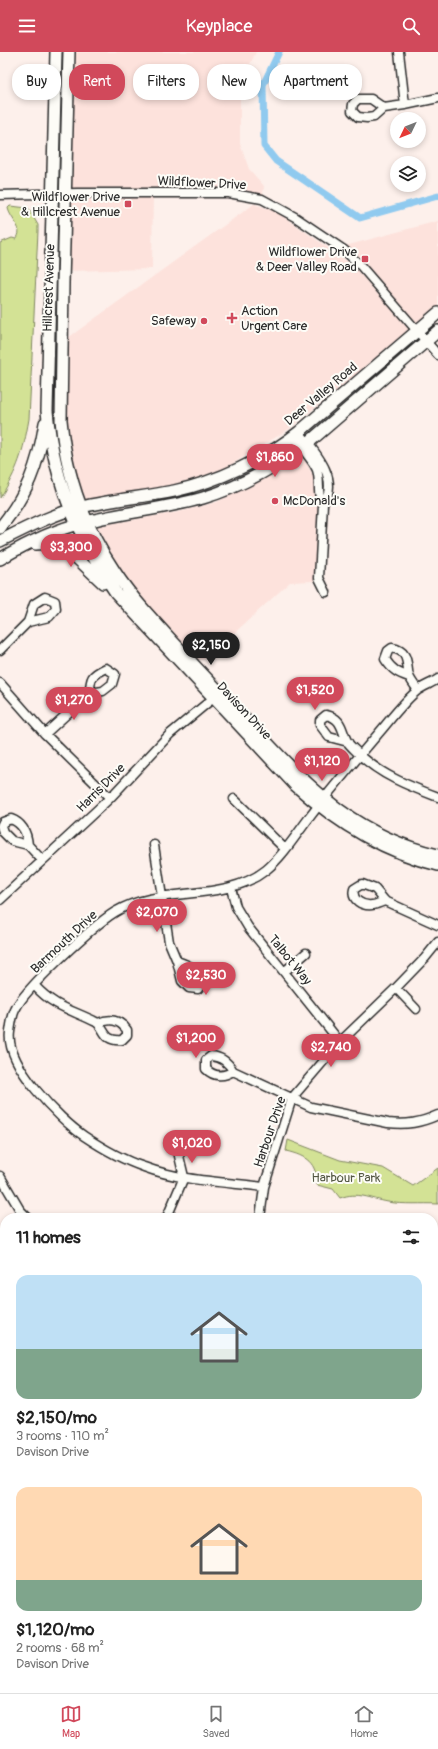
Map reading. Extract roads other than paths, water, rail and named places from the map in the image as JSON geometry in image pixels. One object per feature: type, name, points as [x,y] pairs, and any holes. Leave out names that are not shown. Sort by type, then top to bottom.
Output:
[{"type":"main road","name":"Hillcrest Avenue","points":[[56,52],[48,411],[55,461],[70,510],[76,524]]},
{"type":"main road","name":"Hillcrest Avenue","points":[[69,52],[61,356],[61,420],[68,466],[88,521]]},
{"type":"main road","name":"Deer Valley Road","points":[[70,510],[176,490],[210,480],[238,469],[264,456],[296,434],[438,313]]},
{"type":"main road","points":[[0,559],[54,532],[76,524],[204,498],[262,472],[304,445],[438,331]]},
{"type":"main road","points":[[0,528],[21,497],[35,468],[48,411]]},
{"type":"main road","points":[[0,540],[27,527],[70,510]]},
{"type":"main road","name":"Davison Drive","points":[[88,521],[114,572],[132,595],[216,696],[295,785],[322,803],[396,842],[438,855]]},
{"type":"main road","name":"Davison Drive","points":[[76,524],[98,568],[116,594],[216,696]]},
{"type":"main road","points":[[23,547],[44,543],[64,546],[116,594]]},
{"type":"main road","name":"Davison Drive","points":[[322,803],[351,828],[390,849],[438,865]]},
{"type":"street","points":[[399,52],[405,105]]},
{"type":"street","points":[[384,108],[438,98]]},
{"type":"street","name":"Wildflower Drive","points":[[0,195],[66,193],[228,193],[262,199],[295,217],[344,250],[359,264],[418,330],[438,355]]},
{"type":"street","points":[[296,434],[304,445],[316,469],[319,485],[319,497],[323,504],[319,578],[326,592]]},
{"type":"street","points":[[0,650],[28,622]]},
{"type":"street","points":[[409,677],[418,690]]},
{"type":"street","name":"Barmouth Drive","points":[[264,1187],[184,1177],[144,1168],[110,1152],[82,1135],[56,1112],[33,1086],[15,1061],[9,1035],[15,1010],[35,986],[98,924],[114,913],[131,904],[162,897],[231,888],[266,870],[285,850],[360,755],[396,713],[418,690],[438,679]]},
{"type":"street","points":[[0,683],[45,734],[110,798]]},
{"type":"street","points":[[45,734],[90,693]]},
{"type":"street","name":"Harris Drive","points":[[0,900],[110,798],[170,734],[216,696]]},
{"type":"street","points":[[348,742],[360,755],[387,775],[406,785],[438,797]]},
{"type":"street","points":[[234,799],[285,850]]},
{"type":"street","points":[[28,845],[42,860]]},
{"type":"street","points":[[154,845],[169,942],[177,961]]},
{"type":"street","name":"Talbot Way","points":[[231,888],[236,907],[248,927],[340,1042]]},
{"type":"street","points":[[385,901],[438,925]]},
{"type":"street","name":"Harbour Drive","points":[[261,1213],[264,1187],[292,1098],[340,1042],[396,988],[438,942]]},
{"type":"street","points":[[284,972],[306,952]]},
{"type":"street","points":[[35,986],[43,994],[66,1010],[98,1023]]},
{"type":"street","points":[[396,988],[416,1008]]},
{"type":"street","points":[[233,1071],[311,1107],[388,1123],[400,1124],[422,1122],[438,1114]]},
{"type":"street","points":[[168,1213],[184,1177],[179,1156]]},
{"type":"street","points":[[0,1176],[23,1213]]},
{"type":"waterway","points":[[279,52],[263,85],[264,146],[276,161],[360,218],[438,196]]},
{"type":"place","name":"Wildflower Drive & Hillcrest Avenue","points":[[128,204]]},
{"type":"place","name":"Wildflower Drive & Deer Valley Road","points":[[365,259]]},
{"type":"place","name":"Action Urgent Care","points":[[232,318]]},
{"type":"place","name":"Safeway","points":[[204,321]]},
{"type":"place","name":"McDonald's","points":[[275,501]]},
{"type":"park label","name":"Harbour Park","points":[[346,1178]]}]
